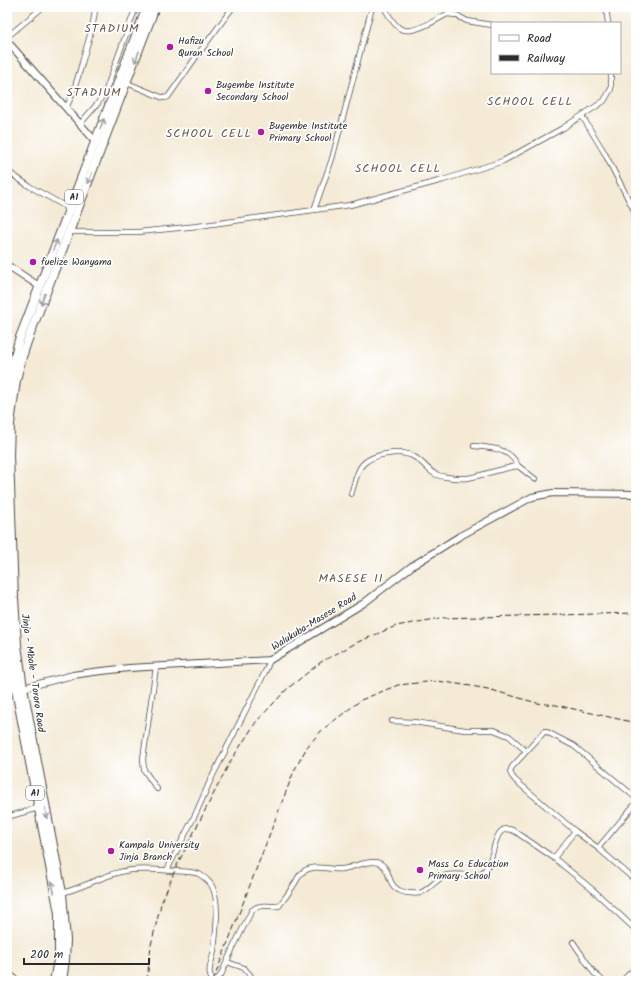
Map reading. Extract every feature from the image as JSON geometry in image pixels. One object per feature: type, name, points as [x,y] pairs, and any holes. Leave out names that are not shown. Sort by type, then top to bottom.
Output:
[{"type":"highway","name":"A1","points":[[7,388],[19,340],[147,7]]},
{"type":"highway","name":"Jinja - Mbale - Tororo Road","points":[[62,981],[66,940],[62,893],[23,688],[17,645],[9,455],[10,424],[21,360],[68,232],[156,7]]},
{"type":"highway","name":"Jinja - Mbale - Tororo Road","points":[[7,605],[16,690],[59,913],[59,955],[54,981]]},
{"type":"street","points":[[7,37],[43,7]]},
{"type":"street","points":[[66,108],[72,97],[79,76],[94,20],[95,7]]},
{"type":"street","points":[[80,124],[98,103],[106,90],[136,7]]},
{"type":"street","points":[[127,83],[161,97],[168,97],[233,7]]},
{"type":"street","points":[[314,210],[332,159],[372,7]]},
{"type":"street","points":[[384,7],[397,26],[402,30],[407,31],[414,30],[447,14],[451,14],[467,21],[491,25]]},
{"type":"street","points":[[606,7],[608,22]]},
{"type":"street","points":[[7,41],[96,142]]},
{"type":"street","points":[[68,232],[138,232],[198,226],[314,210],[361,202],[494,164],[563,128],[604,101],[611,89],[611,74]]},
{"type":"street","points":[[582,116],[604,152],[636,214]]},
{"type":"street","points":[[7,171],[29,186],[70,209]]},
{"type":"street","points":[[7,265],[39,286]]},
{"type":"street","points":[[474,446],[494,448],[505,451],[515,459],[518,466],[535,479]]},
{"type":"street","points":[[351,494],[360,468],[364,464],[381,455],[393,453],[408,454],[416,458],[435,475],[446,477],[467,478],[505,467],[518,466]]},
{"type":"street","name":"Walukuba-Masese Road","points":[[23,688],[73,675],[121,669],[270,660],[364,603],[412,566],[448,543],[532,497],[553,493],[636,494]]},
{"type":"street","points":[[167,870],[196,813],[210,778],[270,660]]},
{"type":"street","points":[[156,666],[144,770],[157,789]]},
{"type":"street","points":[[392,721],[414,722],[465,730],[494,730],[509,736],[526,750]]},
{"type":"street","points":[[636,798],[574,746],[545,731],[526,750],[512,767],[510,772],[512,776],[575,831],[598,848],[636,881]]},
{"type":"street","points":[[598,848],[636,803]]},
{"type":"street","points":[[7,817],[38,808]]},
{"type":"street","points":[[62,893],[76,890],[120,872],[136,870],[167,870],[199,874],[206,878],[214,892],[216,916],[213,954],[209,973],[212,979],[215,980],[218,979],[227,962],[252,910],[263,905],[279,906],[304,871],[312,867],[343,869],[362,863],[378,862],[383,865],[392,885],[404,892],[419,893],[448,875],[480,874],[485,870],[492,855],[497,837],[500,831],[504,828],[511,829],[554,858],[593,890],[636,930]]},
{"type":"street","points":[[554,858],[575,831]]},
{"type":"street","points":[[573,942],[594,973],[603,981]]},
{"type":"street","points":[[227,962],[244,968],[255,981]]},
{"type":"street","points":[[622,981],[636,967]]},
{"type":"railway","points":[[147,981],[151,945],[161,904],[177,865],[230,762],[256,722],[287,689],[321,662],[358,642],[396,626],[441,618],[636,613]]},
{"type":"railway","points":[[213,981],[294,771],[307,747],[322,730],[361,700],[398,685],[437,681],[488,689],[537,703],[556,705],[636,723]]},
{"type":"railway","points":[[7,968],[23,981]]},
{"type":"place","name":"Hafizu Quran School","points":[[170,47]]},
{"type":"place","name":"Bugembe Institute Secondary School","points":[[208,91]]},
{"type":"place","name":"Bugembe Institute Primary School","points":[[261,132]]},
{"type":"place","name":"fuelize Wanyama","points":[[33,262]]},
{"type":"place","name":"Kampala University Jinja Branch","points":[[111,851]]},
{"type":"place","name":"Mass Co Education Primary School","points":[[420,870]]},
{"type":"district","name":"STADIUM","points":[[112,28]]},
{"type":"district","name":"STADIUM","points":[[94,92]]},
{"type":"district","name":"SCHOOL CELL","points":[[530,101]]},
{"type":"district","name":"SCHOOL CELL","points":[[209,133]]},
{"type":"district","name":"SCHOOL CELL","points":[[398,168]]},
{"type":"district","name":"MASESE II","points":[[351,578]]}]
